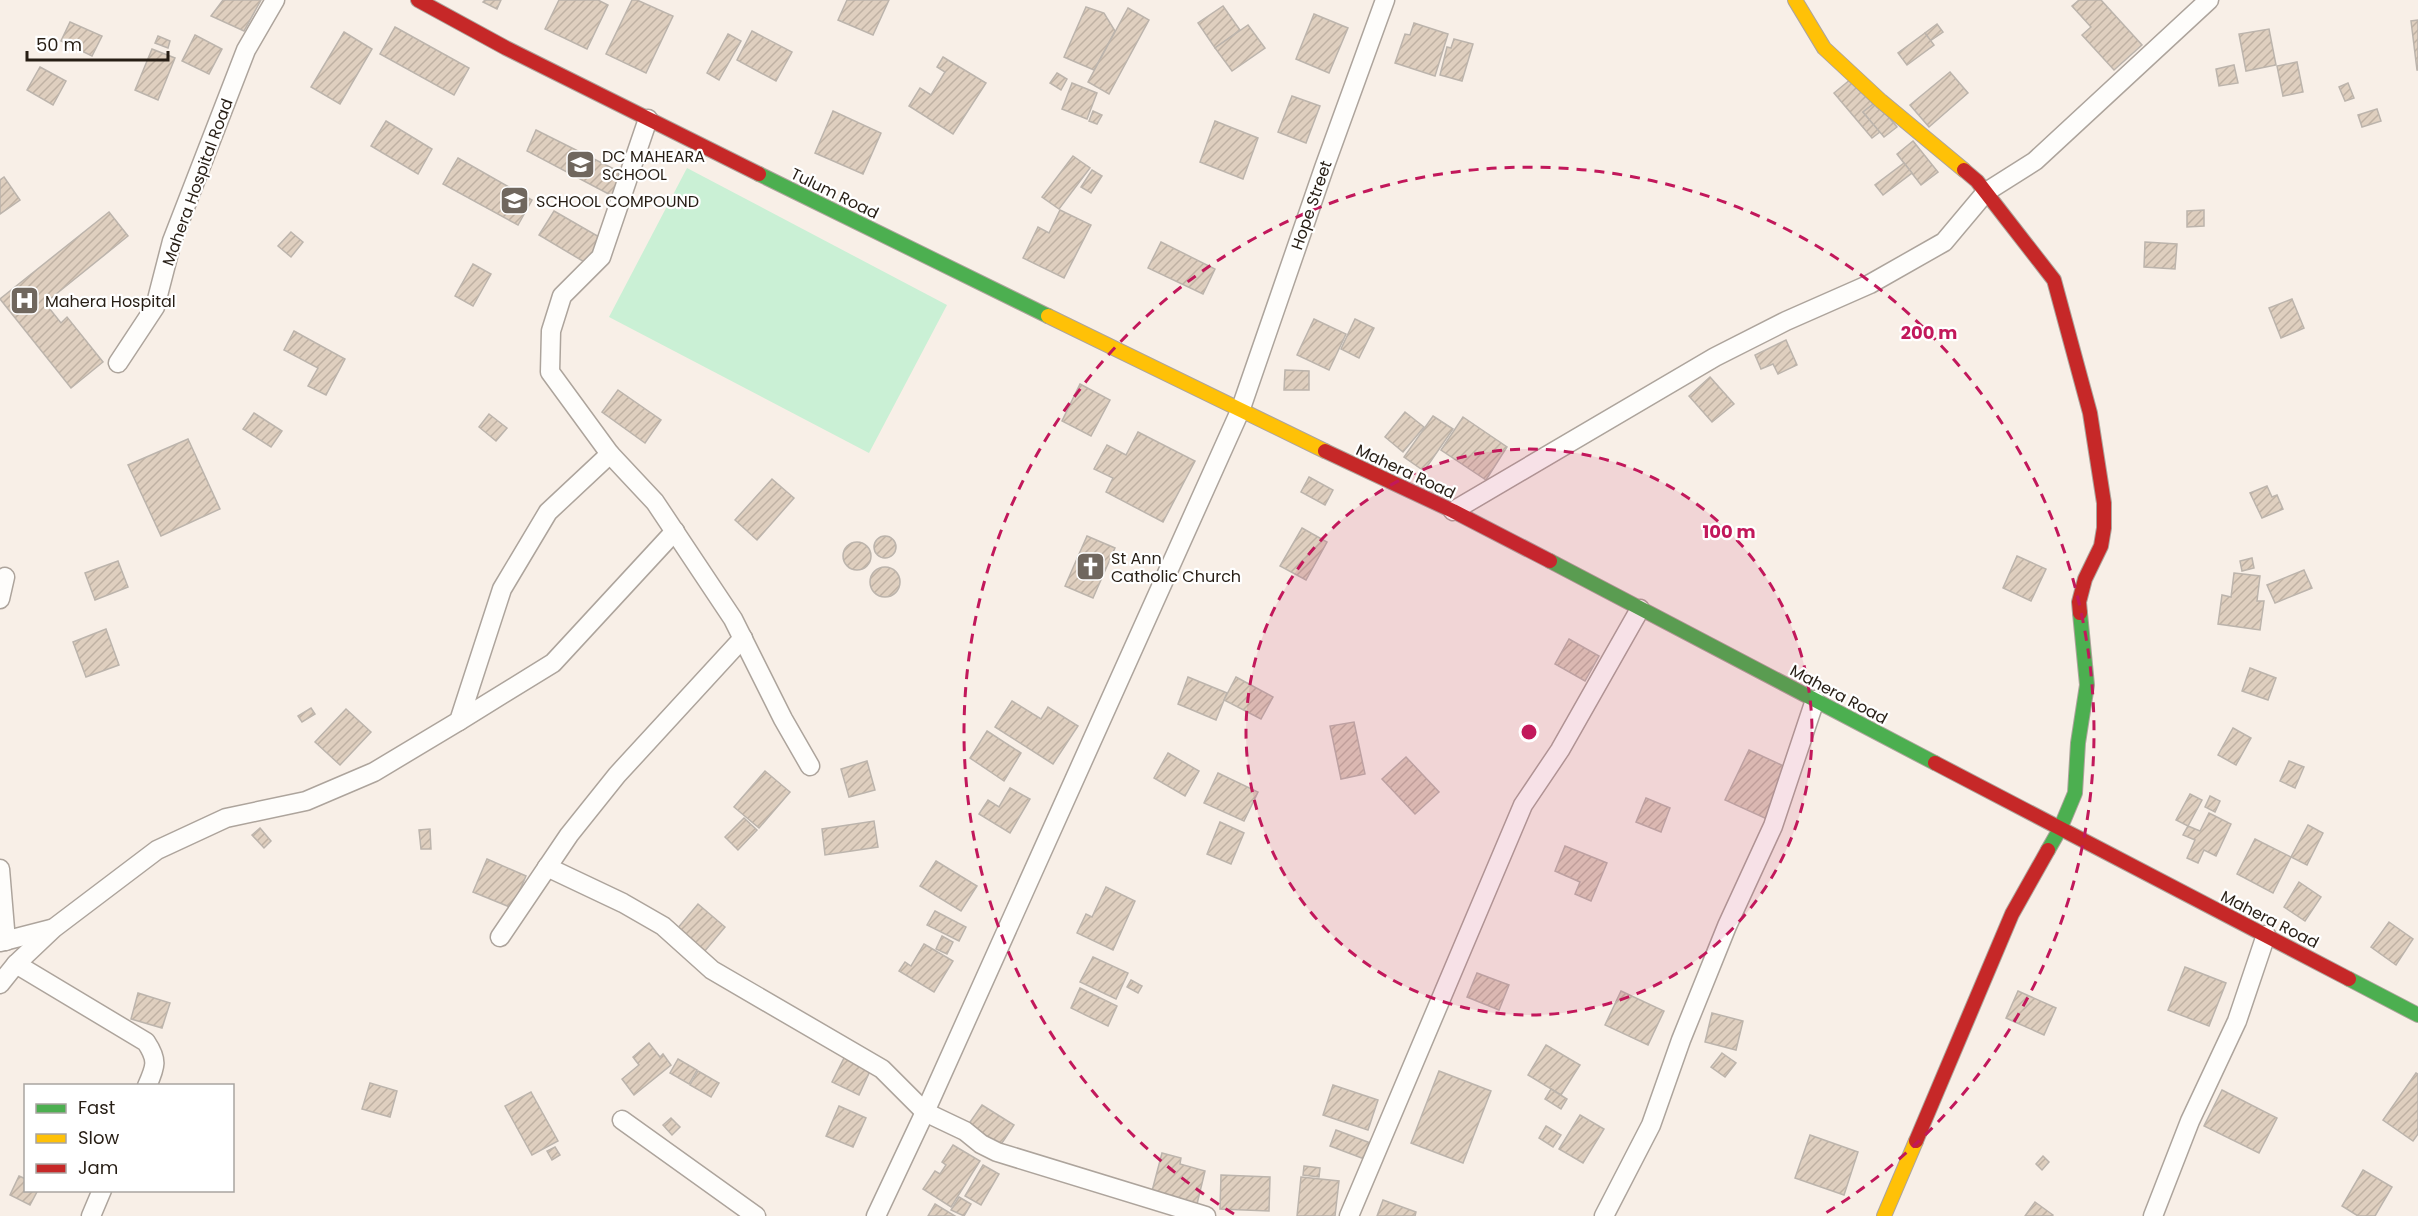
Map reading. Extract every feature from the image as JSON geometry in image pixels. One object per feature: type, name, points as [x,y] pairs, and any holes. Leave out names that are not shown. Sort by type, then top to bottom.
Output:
[{"type":"street","name":"Mahera Hospital Road","points":[[118,363],[155,307],[172,241],[246,50],[275,0]]},
{"type":"street","name":"Tulum Road","points":[[418,0],[506,48],[1240,411]]},
{"type":"street","name":"Hope Street","points":[[876,1216],[1240,411],[1385,0]]},
{"type":"street","points":[[1795,0],[1824,48],[1881,100],[1977,181],[2054,280],[2090,413],[2104,503],[2101,546],[2085,579],[2079,602],[2087,685],[2075,794],[2060,829],[2012,914],[1884,1216]]},
{"type":"street","points":[[1453,511],[1715,357],[1786,321],[1870,284],[1944,242],[1986,192],[2035,162],[2209,0]]},
{"type":"street","points":[[648,119],[601,257],[562,296],[551,331],[550,372],[610,454],[655,502],[675,531],[733,619],[810,766]]},
{"type":"street","name":"Mahera Road","points":[[1240,411],[1453,511],[2418,1015]]},
{"type":"street","points":[[459,721],[502,590],[548,512],[610,454]]},
{"type":"street","points":[[0,984],[16,964],[54,928],[157,850],[225,818],[306,801],[374,772],[553,663],[675,531]]},
{"type":"street","points":[[0,599],[5,577]]},
{"type":"street","points":[[1349,1216],[1523,805],[1560,750],[1641,609]]},
{"type":"street","points":[[500,937],[569,835],[617,775],[743,638]]},
{"type":"street","points":[[1604,1216],[1652,1125],[1681,1040],[1727,926],[1773,826],[1815,700]]},
{"type":"street","points":[[547,867],[623,903],[663,926],[712,970],[882,1069],[925,1112],[965,1131],[981,1144],[997,1152],[1206,1216]]},
{"type":"street","points":[[0,869],[3,941],[54,928]]},
{"type":"street","points":[[2152,1216],[2190,1121],[2237,1021],[2266,935]]},
{"type":"street","points":[[16,964],[146,1042],[155,1056],[154,1070],[148,1084]]},
{"type":"street","points":[[622,1120],[756,1216]]},
{"type":"street","points":[[91,1216],[102,1192]]},
{"type":"green space","points":[[687,168],[947,305],[869,453],[609,317]]},
{"type":"building","points":[[223,0],[261,0],[244,31],[211,16]]},
{"type":"building","points":[[501,0],[497,9],[483,2]]},
{"type":"building","points":[[559,0],[598,0],[608,5],[587,49],[545,29]]},
{"type":"building","points":[[632,0],[637,0],[673,16],[646,73],[606,54]]},
{"type":"building","points":[[847,0],[889,0],[873,35],[838,20]]},
{"type":"building","points":[[2079,0],[2101,0],[2142,45],[2114,70],[2082,35],[2091,27],[2072,6]]},
{"type":"building","points":[[1223,6],[1240,30],[1215,48],[1198,23]]},
{"type":"building","points":[[1086,7],[1104,13],[1115,31],[1094,70],[1064,57]]},
{"type":"building","points":[[1128,8],[1149,20],[1109,94],[1088,82]]},
{"type":"building","points":[[1314,14],[1348,28],[1329,73],[1296,59]]},
{"type":"building","points":[[2418,20],[2418,70],[2417,70],[2411,21]]},
{"type":"building","points":[[70,22],[102,36],[92,56],[61,41]]},
{"type":"building","points":[[1414,23],[1448,34],[1435,76],[1395,63],[1405,34],[1410,35]]},
{"type":"building","points":[[1937,24],[1943,32],[1930,41],[1925,33]]},
{"type":"building","points":[[1248,25],[1265,48],[1232,71],[1215,48]]},
{"type":"building","points":[[395,27],[469,68],[454,95],[380,54]]},
{"type":"building","points":[[2269,29],[2276,65],[2246,71],[2239,34]]},
{"type":"building","points":[[752,31],[792,52],[776,81],[737,60]]},
{"type":"building","points":[[344,32],[372,49],[340,104],[311,87]]},
{"type":"building","points":[[1925,33],[1934,45],[1907,65],[1898,53]]},
{"type":"building","points":[[728,34],[741,41],[719,80],[707,73]]},
{"type":"building","points":[[195,35],[222,49],[209,74],[182,61]]},
{"type":"building","points":[[158,36],[170,41],[168,48],[155,43]]},
{"type":"building","points":[[1454,39],[1473,44],[1462,81],[1440,75],[1447,47],[1451,48]]},
{"type":"building","points":[[152,49],[175,58],[158,100],[135,90]]},
{"type":"building","points":[[943,57],[986,83],[953,134],[909,106],[920,88],[931,95],[945,72],[937,67]]},
{"type":"building","points":[[2297,62],[2303,92],[2283,96],[2277,66]]},
{"type":"building","points":[[2234,65],[2238,83],[2219,86],[2216,69]]},
{"type":"building","points":[[40,67],[66,81],[53,105],[27,90]]},
{"type":"building","points":[[1950,72],[1968,93],[1929,127],[1910,105]]},
{"type":"building","points":[[1057,73],[1067,79],[1061,90],[1050,83]]},
{"type":"building","points":[[1851,79],[1873,104],[1863,112],[1880,132],[1872,138],[1834,93]]},
{"type":"building","points":[[1072,83],[1097,93],[1087,119],[1062,109]]},
{"type":"building","points":[[2348,83],[2354,98],[2345,101],[2339,87]]},
{"type":"building","points":[[1292,96],[1320,106],[1306,143],[1278,132]]},
{"type":"building","points":[[1876,102],[1897,127],[1884,137],[1863,112]]},
{"type":"building","points":[[2377,109],[2381,121],[2362,127],[2358,115]]},
{"type":"building","points":[[833,111],[881,133],[863,174],[815,153]]},
{"type":"building","points":[[1093,111],[1102,115],[1097,124],[1089,121]]},
{"type":"building","points":[[386,121],[432,149],[418,174],[371,146]]},
{"type":"building","points":[[1215,121],[1258,138],[1243,179],[1200,162]]},
{"type":"building","name":"DC MAHEARA SCHOOL","points":[[536,130],[636,180],[620,200],[527,151]]},
{"type":"building","points":[[1913,141],[1938,172],[1921,185],[1897,154]]},
{"type":"building","points":[[1073,156],[1090,168],[1059,209],[1042,197]]},
{"type":"building","points":[[458,158],[532,200],[518,225],[443,184]]},
{"type":"building","points":[[1904,163],[1912,173],[1883,195],[1875,185]]},
{"type":"building","points":[[1092,170],[1102,176],[1091,193],[1081,187]]},
{"type":"building","points":[[4,177],[20,200],[0,214],[0,180]]},
{"type":"building","points":[[1060,210],[1091,225],[1064,278],[1023,258],[1038,227],[1049,233]]},
{"type":"building","points":[[2204,210],[2204,226],[2187,227],[2187,211]]},
{"type":"building","points":[[554,211],[601,238],[586,263],[539,235]]},
{"type":"building","name":"Mahera Hospital","points":[[109,212],[128,236],[45,303],[61,323],[67,317],[103,362],[71,388],[0,299]]},
{"type":"building","points":[[291,232],[303,242],[291,257],[278,246]]},
{"type":"building","points":[[1161,242],[1215,269],[1203,294],[1148,268]]},
{"type":"building","points":[[2145,242],[2177,244],[2175,269],[2144,267]]},
{"type":"building","points":[[473,264],[491,274],[473,306],[455,296]]},
{"type":"building","points":[[2292,299],[2304,328],[2281,338],[2269,308]]},
{"type":"building","points":[[1314,319],[1346,334],[1329,370],[1297,355]]},
{"type":"building","points":[[1355,319],[1374,328],[1359,358],[1341,349]]},
{"type":"building","points":[[294,331],[345,359],[326,395],[308,386],[318,368],[284,350]]},
{"type":"building","points":[[1786,340],[1797,365],[1778,374],[1773,364],[1761,369],[1755,355]]},
{"type":"building","points":[[1285,370],[1309,371],[1309,390],[1284,390]]},
{"type":"building","points":[[1710,377],[1734,404],[1712,422],[1689,396]]},
{"type":"building","points":[[1080,384],[1110,400],[1091,436],[1062,421]]},
{"type":"building","points":[[618,390],[661,420],[645,443],[602,412]]},
{"type":"building","points":[[1405,412],[1424,427],[1403,452],[1385,437]]},
{"type":"building","points":[[254,413],[282,431],[271,447],[243,429]]},
{"type":"building","points":[[489,414],[507,428],[496,441],[479,427]]},
{"type":"building","points":[[1433,416],[1453,429],[1424,471],[1404,457]]},
{"type":"building","points":[[1463,417],[1507,447],[1486,480],[1441,450]]},
{"type":"building","points":[[1138,432],[1195,461],[1163,522],[1106,492],[1113,478],[1094,469],[1107,445],[1126,455]]},
{"type":"building","points":[[188,439],[220,509],[161,536],[128,465]]},
{"type":"building","points":[[1309,477],[1333,490],[1325,505],[1301,492]]},
{"type":"building","points":[[772,479],[794,498],[757,540],[735,520]]},
{"type":"building","points":[[2267,486],[2272,497],[2277,495],[2283,509],[2262,518],[2250,493]]},
{"type":"building","points":[[1302,528],[1327,542],[1306,580],[1280,566]]},
{"type":"building","points":[[885,536],[893,539],[896,547],[893,555],[885,558],[877,555],[874,547],[877,539]]},
{"type":"building","name":"St Ann Catholic Church","points":[[1087,536],[1115,548],[1093,598],[1065,586]]},
{"type":"building","points":[[857,542],[867,546],[871,556],[867,566],[857,570],[847,566],[843,556],[847,546]]},
{"type":"building","points":[[2017,556],[2046,569],[2031,601],[2003,588]]},
{"type":"building","points":[[2252,558],[2254,568],[2242,571],[2240,561]]},
{"type":"building","points":[[118,561],[128,587],[95,600],[85,573]]},
{"type":"building","points":[[885,567],[896,571],[900,582],[896,593],[885,597],[874,593],[870,582],[874,571]]},
{"type":"building","points":[[2304,570],[2312,588],[2275,603],[2267,585]]},
{"type":"building","points":[[2234,573],[2260,576],[2257,601],[2264,601],[2260,630],[2218,624],[2222,595],[2231,597]]},
{"type":"building","points":[[106,629],[119,665],[86,677],[73,642]]},
{"type":"building","points":[[1569,639],[1599,656],[1585,681],[1555,664]]},
{"type":"building","points":[[2250,668],[2276,678],[2268,700],[2242,691]]},
{"type":"building","points":[[1188,677],[1227,693],[1216,720],[1178,704]]},
{"type":"building","points":[[1236,677],[1273,697],[1261,719],[1224,700]]},
{"type":"building","points":[[1012,701],[1041,719],[1048,707],[1078,726],[1053,764],[995,727]]},
{"type":"building","points":[[311,708],[315,714],[302,722],[298,716]]},
{"type":"building","points":[[346,709],[371,732],[340,765],[315,742]]},
{"type":"building","points":[[1354,722],[1365,774],[1341,779],[1330,726]]},
{"type":"building","points":[[2233,728],[2251,738],[2236,765],[2218,755]]},
{"type":"building","points":[[987,731],[1021,753],[1004,781],[970,758]]},
{"type":"building","points":[[1749,750],[1790,769],[1767,819],[1725,800]]},
{"type":"building","points":[[1168,753],[1199,771],[1185,796],[1154,778]]},
{"type":"building","points":[[1406,757],[1439,792],[1415,814],[1382,779]]},
{"type":"building","points":[[867,761],[875,790],[849,797],[841,769]]},
{"type":"building","points":[[2289,761],[2304,767],[2295,788],[2280,781]]},
{"type":"building","points":[[765,771],[790,792],[759,828],[734,807]]},
{"type":"building","points":[[1218,773],[1258,792],[1244,821],[1204,803]]},
{"type":"building","points":[[1010,788],[1030,799],[1010,833],[979,814],[988,800],[999,807]]},
{"type":"building","points":[[2190,794],[2202,800],[2188,826],[2176,820]]},
{"type":"building","points":[[2210,796],[2220,801],[2215,812],[2205,807]]},
{"type":"building","points":[[1646,798],[1670,808],[1661,832],[1636,822]]},
{"type":"building","points":[[2209,813],[2231,824],[2216,856],[2204,850],[2198,863],[2187,858],[2195,840],[2183,835],[2188,826],[2200,831]]},
{"type":"building","points":[[744,818],[757,830],[738,850],[725,837]]},
{"type":"building","points":[[874,821],[878,847],[825,855],[822,829]]},
{"type":"building","points":[[1220,822],[1244,833],[1231,864],[1207,854]]},
{"type":"building","points":[[2308,825],[2323,833],[2307,865],[2291,857]]},
{"type":"building","points":[[260,828],[271,841],[264,848],[252,835]]},
{"type":"building","points":[[430,829],[431,849],[421,849],[419,830]]},
{"type":"building","points":[[2255,839],[2291,857],[2273,893],[2237,874]]},
{"type":"building","points":[[1565,846],[1607,863],[1591,901],[1575,894],[1580,882],[1555,871]]},
{"type":"building","points":[[487,859],[526,876],[512,908],[473,892]]},
{"type":"building","points":[[936,861],[977,886],[961,911],[920,886]]},
{"type":"building","points":[[2299,882],[2321,897],[2305,921],[2284,907]]},
{"type":"building","points":[[1106,887],[1135,901],[1113,950],[1077,933],[1086,914],[1092,917]]},
{"type":"building","points":[[698,904],[725,927],[704,952],[677,929]]},
{"type":"building","points":[[935,911],[966,927],[959,941],[927,925]]},
{"type":"building","points":[[2389,922],[2413,939],[2396,965],[2371,947]]},
{"type":"building","points":[[942,936],[953,942],[947,954],[936,949]]},
{"type":"building","points":[[924,944],[953,961],[934,992],[899,971],[905,962],[911,966]]},
{"type":"building","points":[[1093,957],[1128,973],[1116,999],[1080,982]]},
{"type":"building","points":[[2185,967],[2226,983],[2209,1026],[2168,1010]]},
{"type":"building","points":[[1477,973],[1509,985],[1499,1010],[1467,997]]},
{"type":"building","points":[[1131,980],[1142,986],[1138,993],[1127,987]]},
{"type":"building","points":[[1080,988],[1117,1006],[1108,1026],[1071,1008]]},
{"type":"building","points":[[1621,991],[1664,1011],[1648,1045],[1605,1025]]},
{"type":"building","points":[[2018,991],[2056,1008],[2044,1035],[2006,1018]]},
{"type":"building","points":[[138,993],[170,1003],[162,1028],[131,1019]]},
{"type":"building","points":[[1712,1013],[1743,1021],[1736,1050],[1705,1042]]},
{"type":"building","points":[[649,1043],[660,1057],[663,1054],[671,1065],[634,1095],[622,1079],[639,1065],[633,1057]]},
{"type":"building","points":[[1546,1045],[1580,1065],[1561,1095],[1528,1075]]},
{"type":"building","points":[[1722,1053],[1736,1063],[1725,1077],[1711,1067]]},
{"type":"building","points":[[844,1058],[870,1071],[859,1095],[832,1082]]},
{"type":"building","points":[[678,1059],[697,1070],[689,1084],[670,1073]]},
{"type":"building","points":[[698,1071],[719,1083],[711,1097],[690,1085]]},
{"type":"building","points":[[1439,1071],[1491,1091],[1463,1163],[1411,1143]]},
{"type":"building","points":[[2416,1073],[2418,1074],[2418,1134],[2413,1141],[2383,1120]]},
{"type":"building","points":[[370,1083],[397,1091],[390,1117],[362,1109]]},
{"type":"building","points":[[1333,1085],[1378,1100],[1368,1130],[1323,1115]]},
{"type":"building","points":[[1551,1089],[1567,1099],[1561,1109],[1545,1099]]},
{"type":"building","points":[[2222,1090],[2277,1118],[2259,1153],[2204,1126]]},
{"type":"building","points":[[531,1092],[558,1141],[532,1155],[505,1106]]},
{"type":"building","points":[[982,1105],[1014,1125],[1000,1146],[968,1125]]},
{"type":"building","points":[[839,1106],[866,1118],[853,1147],[826,1136]]},
{"type":"building","points":[[1580,1115],[1604,1129],[1583,1163],[1559,1149]]},
{"type":"building","points":[[671,1118],[680,1127],[672,1135],[663,1125]]},
{"type":"building","points":[[1546,1126],[1561,1135],[1553,1147],[1539,1138]]},
{"type":"building","points":[[1336,1130],[1373,1144],[1367,1160],[1330,1146]]},
{"type":"building","points":[[1810,1135],[1858,1152],[1844,1195],[1795,1178]]},
{"type":"building","points":[[953,1145],[980,1161],[951,1207],[923,1189],[935,1171],[940,1174],[946,1165],[942,1162]]},
{"type":"building","points":[[555,1147],[560,1155],[552,1160],[547,1151]]},
{"type":"building","points":[[1162,1153],[1181,1158],[1180,1164],[1205,1171],[1197,1204],[1152,1191]]},
{"type":"building","points":[[2043,1156],[2049,1162],[2042,1170],[2036,1164]]},
{"type":"building","points":[[983,1165],[999,1174],[981,1205],[965,1196]]},
{"type":"building","points":[[1304,1166],[1320,1168],[1319,1177],[1303,1175]]},
{"type":"building","points":[[2363,1170],[2392,1187],[2375,1216],[2358,1216],[2342,1206]]},
{"type":"building","points":[[1221,1175],[1270,1177],[1269,1211],[1220,1209]]},
{"type":"building","points":[[19,1176],[24,1178],[24,1192],[37,1192],[30,1205],[10,1195]]},
{"type":"building","points":[[1301,1177],[1339,1181],[1335,1216],[1297,1216]]},
{"type":"building","points":[[959,1197],[971,1204],[964,1216],[951,1210]]},
{"type":"building","points":[[1383,1200],[1416,1212],[1415,1216],[1377,1216]]},
{"type":"building","points":[[2035,1202],[2053,1215],[2025,1216]]},
{"type":"building","points":[[935,1204],[955,1216],[928,1216]]},
{"type":"traffic: fast","points":[[759,174],[1048,316]]},
{"type":"traffic: fast","points":[[1550,561],[1935,763]]},
{"type":"traffic: fast","points":[[2048,850],[2060,829],[2075,793],[2078,743],[2087,685],[2080,613]]},
{"type":"traffic: fast","points":[[2349,979],[2418,1015]]},
{"type":"traffic: slow","points":[[1795,0],[1824,48],[1881,101],[1964,170]]},
{"type":"traffic: slow","points":[[1048,316],[1325,451]]},
{"type":"traffic: slow","points":[[1884,1216],[1916,1141]]},
{"type":"traffic: jam","points":[[418,0],[506,48],[759,174]]},
{"type":"traffic: jam","points":[[1964,170],[1977,181],[2054,280],[2090,413],[2104,503],[2104,528],[2101,546],[2085,579],[2079,602],[2080,613]]},
{"type":"traffic: jam","points":[[1325,451],[1453,511],[1550,561]]},
{"type":"traffic: jam","points":[[1935,763],[2349,979]]},
{"type":"traffic: jam","points":[[1916,1141],[2012,914],[2048,850]]},
{"type":"place","name":"DC MAHEARA SCHOOL","points":[[581,165]]},
{"type":"place","name":"SCHOOL COMPOUND","points":[[515,201]]},
{"type":"place","name":"Mahera Hospital","points":[[24,301]]},
{"type":"place","name":"St Ann Catholic Church","points":[[1090,567]]}]
